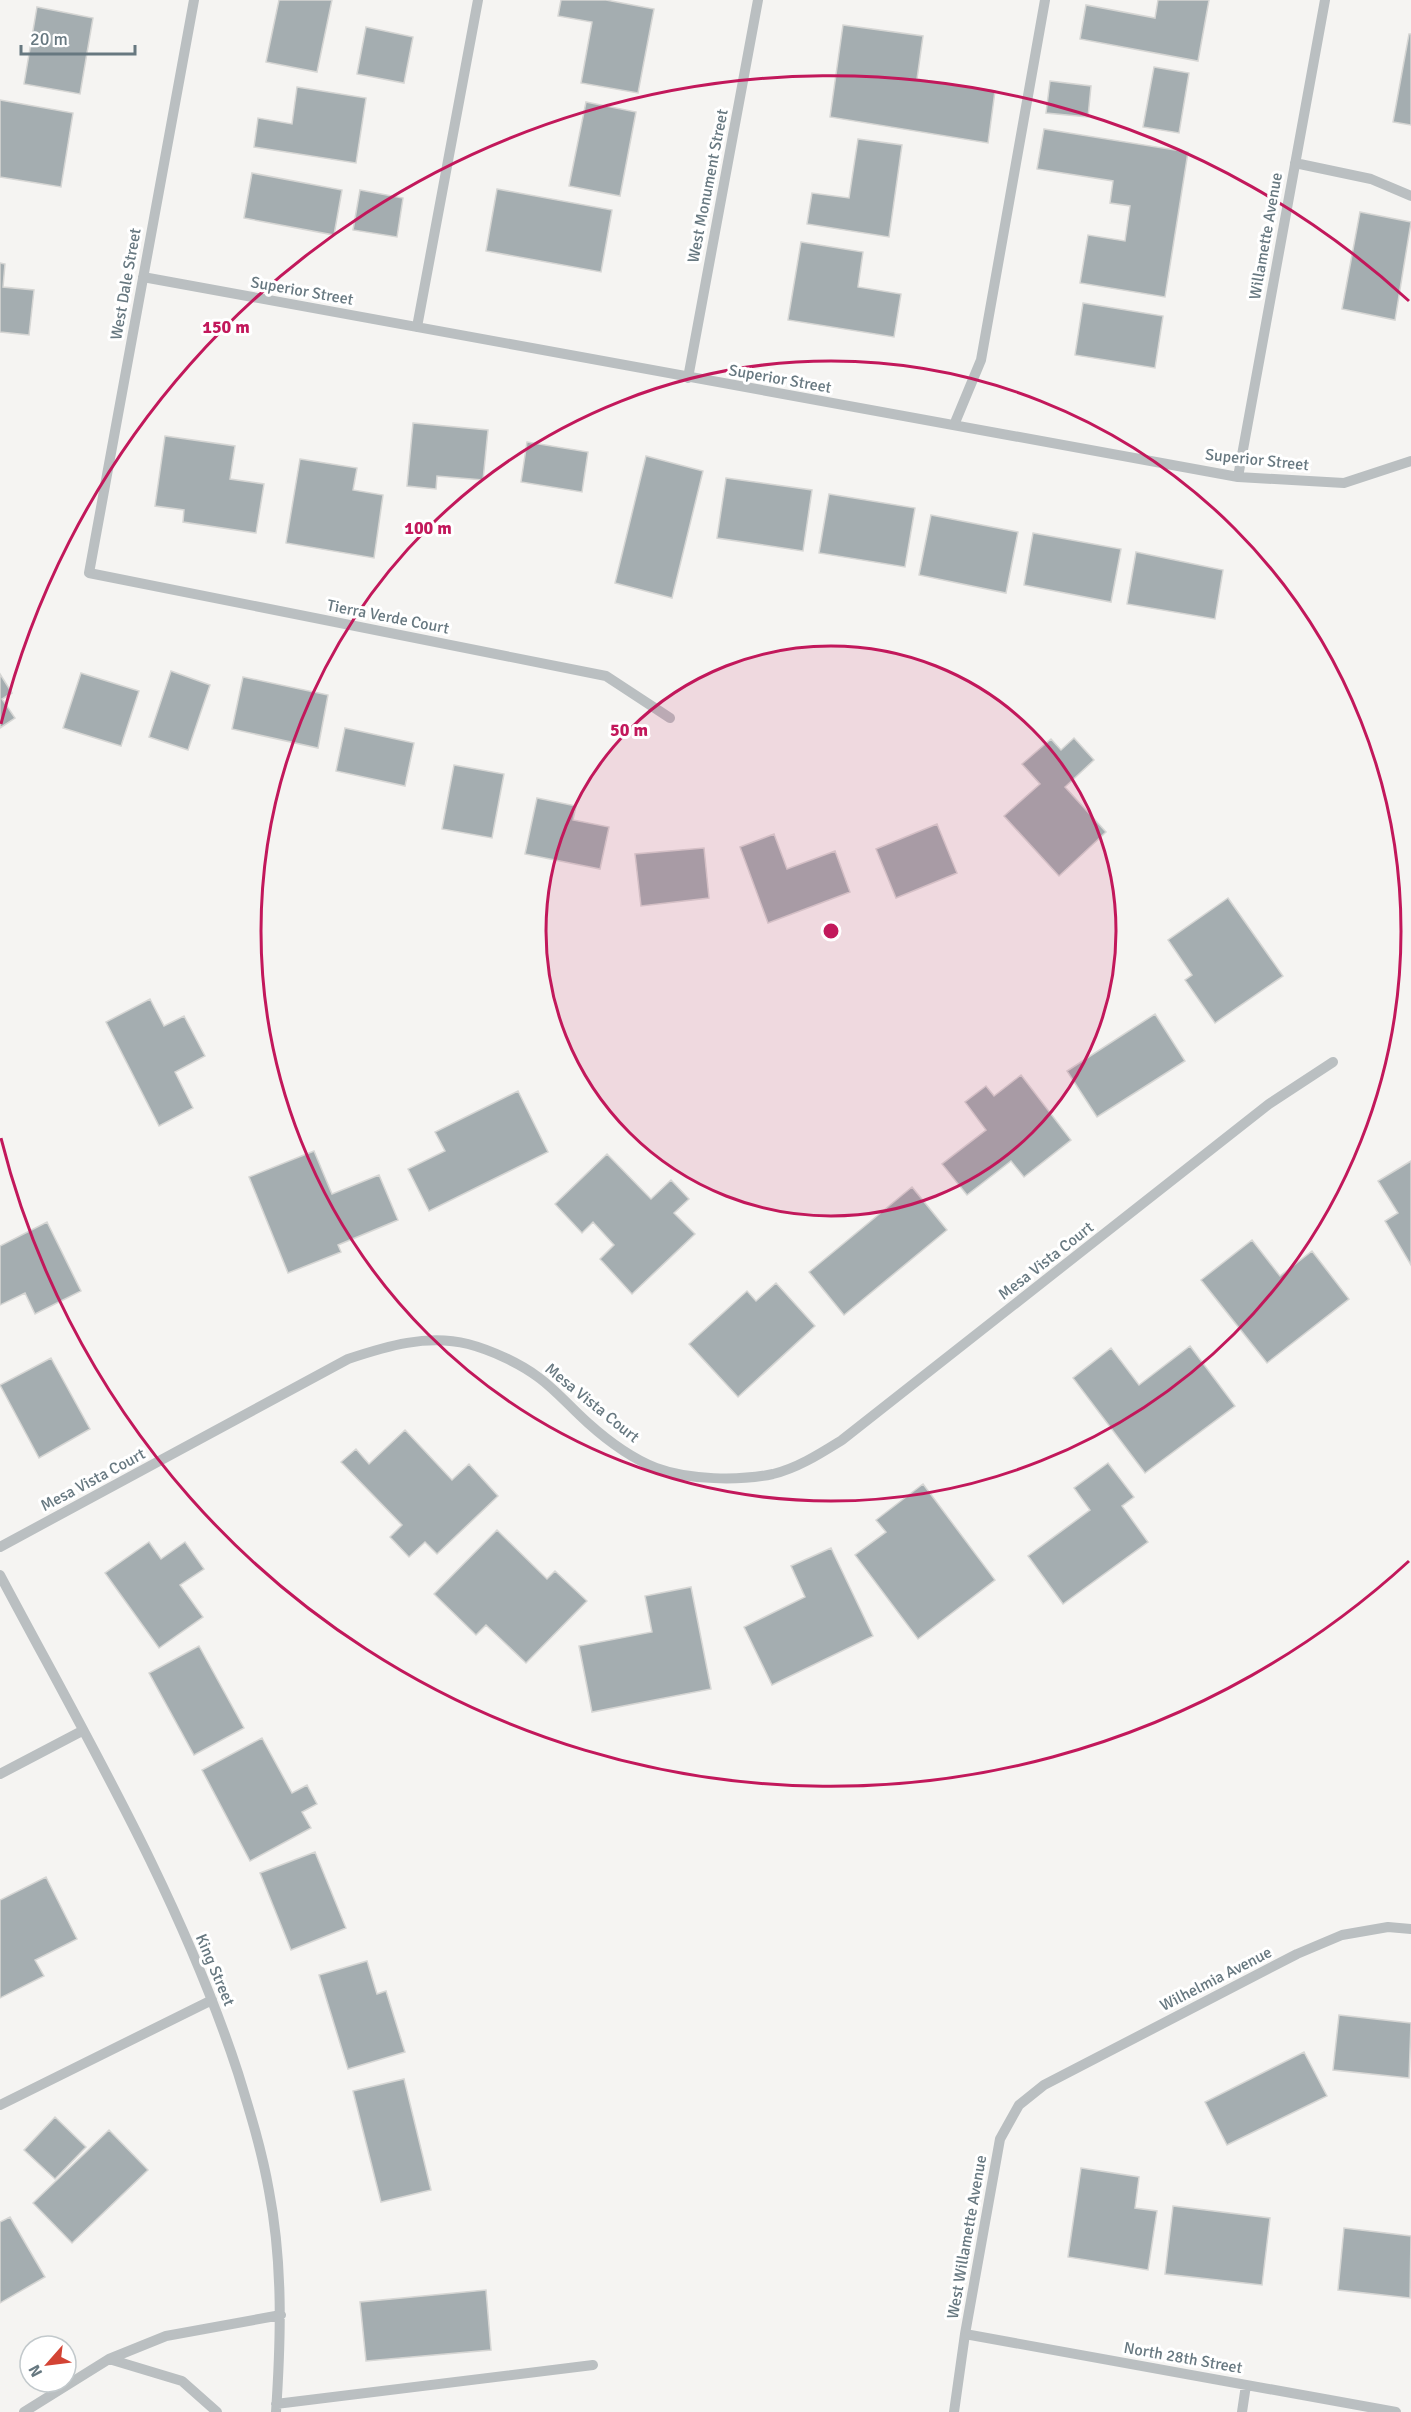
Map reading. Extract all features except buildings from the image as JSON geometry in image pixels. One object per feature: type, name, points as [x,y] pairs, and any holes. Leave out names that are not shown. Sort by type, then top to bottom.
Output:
[{"type":"street","name":"West Dale Street","points":[[89,573],[194,0]]},
{"type":"street","points":[[417,327],[478,0]]},
{"type":"street","name":"West Monument Street","points":[[688,378],[758,0]]},
{"type":"street","points":[[954,425],[981,360],[1045,0]]},
{"type":"street","name":"Willamette Avenue","points":[[1239,477],[1324,0]]},
{"type":"street","points":[[1295,163],[1371,179],[1411,196]]},
{"type":"street","name":"Superior Street","points":[[143,277],[1239,477],[1344,483],[1411,461]]},
{"type":"street","name":"Tierra Verde Court","points":[[89,573],[606,676],[670,718]]},
{"type":"street","name":"Mesa Vista Court","points":[[0,1547],[348,1359],[392,1345],[429,1340],[468,1344],[506,1359],[538,1377],[589,1424],[624,1451],[657,1468],[696,1476],[733,1478],[774,1473],[807,1461],[842,1440],[1269,1104],[1333,1062]]},
{"type":"street","name":"King Street","points":[[0,1575],[151,1860],[212,2000],[252,2118],[270,2192],[281,2314],[276,2408]]},
{"type":"street","points":[[0,1774],[82,1731]]},
{"type":"street","name":"Wilhelmia Avenue","points":[[1044,2085],[1297,1954],[1342,1935],[1388,1927],[1411,1929]]},
{"type":"street","points":[[0,2105],[212,2000]]},
{"type":"street","name":"West Willamette Avenue","points":[[955,2412],[965,2334],[1000,2139],[1018,2105],[1044,2085]]},
{"type":"street","points":[[24,2412],[109,2359],[166,2336],[281,2314]]},
{"type":"street","name":"North 28th Street","points":[[965,2334],[1396,2412]]},
{"type":"street","points":[[109,2359],[182,2381],[217,2412]]},
{"type":"street","points":[[276,2408],[593,2365]]},
{"type":"street","points":[[1242,2412],[1246,2385]]}]
